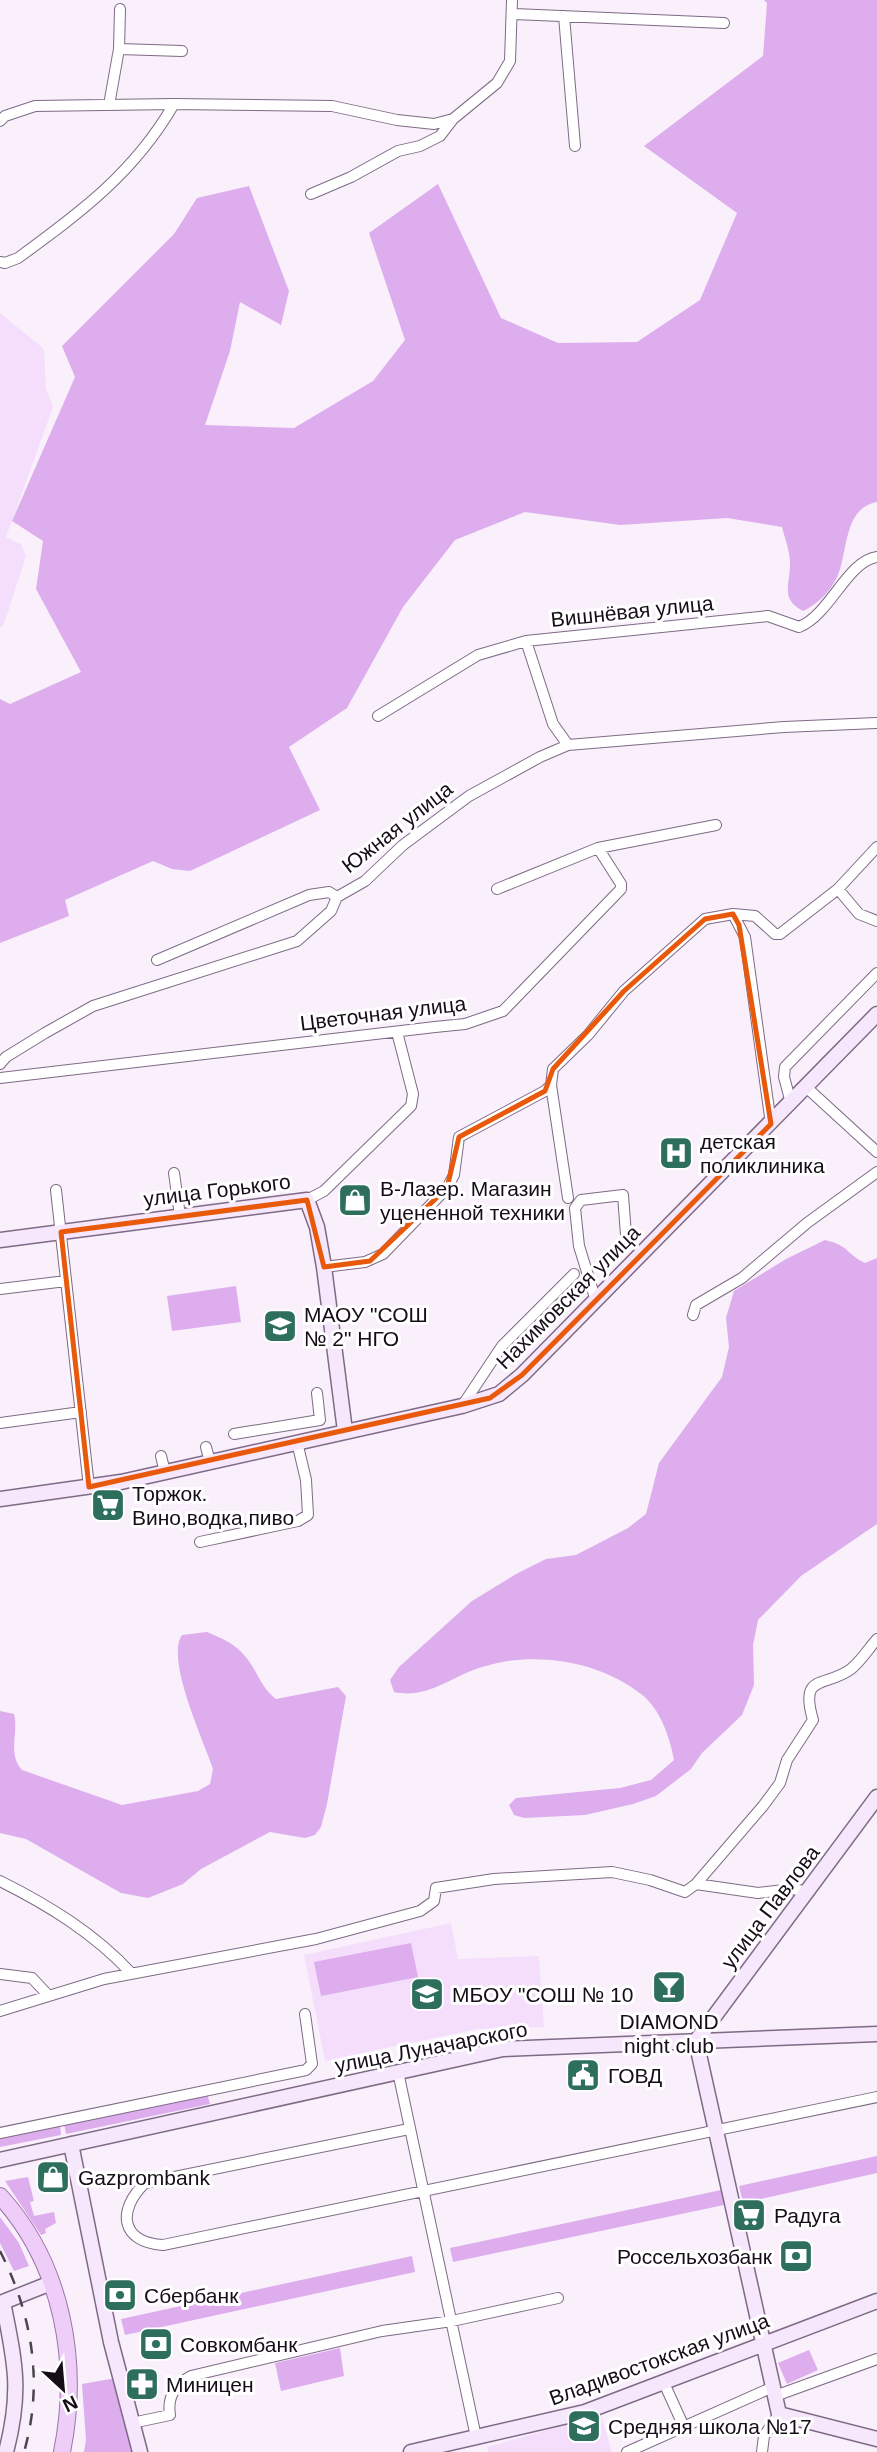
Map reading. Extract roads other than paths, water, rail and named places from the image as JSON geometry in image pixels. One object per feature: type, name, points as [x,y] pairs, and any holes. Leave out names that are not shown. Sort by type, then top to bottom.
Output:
[{"type":"main road","name":"Нахимовская улица","points":[[0,1499],[89,1487],[165,1472],[490,1398],[511,1386],[877,1014]]},
{"type":"main road","name":"улица Горького","points":[[0,1240],[307,1200]]},
{"type":"main road","points":[[307,1200],[317,1227],[324,1267],[345,1431]]},
{"type":"main road","name":"улица Павлова","points":[[696,2041],[877,1797]]},
{"type":"main road","name":"улица Луначарского","points":[[0,2160],[518,2048],[877,2034]]},
{"type":"main road","points":[[696,2041],[779,2414],[877,2439]]},
{"type":"main road","points":[[71,2144],[104,2311],[140,2452]]},
{"type":"main road","points":[[0,2196],[26,2231],[51,2283],[63,2324],[70,2374],[70,2402],[62,2452]]},
{"type":"main road","points":[[6,2452],[17,2403],[17,2383],[1,2299],[51,2283]]},
{"type":"main road","name":"Владивостокская улица","points":[[411,2452],[585,2412],[877,2301]]},
{"type":"street","points":[[311,194],[351,177],[398,151],[420,146],[440,136],[453,119],[497,83],[510,61],[514,14],[512,0]]},
{"type":"street","points":[[109,105],[119,49],[120,9]]},
{"type":"street","points":[[514,14],[724,23]]},
{"type":"street","points":[[564,16],[569,101],[574,117],[575,146]]},
{"type":"street","points":[[119,49],[182,51]]},
{"type":"street","points":[[2,116],[35,107],[174,104],[332,106],[397,120],[434,124],[453,119]]},
{"type":"street","points":[[0,262],[18,258],[104,193],[142,154],[174,104]]},
{"type":"street","name":"Вишнёвая улица","points":[[378,716],[478,655],[526,641],[768,616],[799,626],[820,614],[856,570],[877,556]]},
{"type":"street","points":[[526,641],[553,724],[568,745]]},
{"type":"street","name":"Южная улица","points":[[157,960],[309,895],[329,892],[337,897],[366,881],[403,845],[469,796],[540,757],[568,745],[784,727],[876,723]]},
{"type":"street","points":[[497,889],[598,848],[716,825]]},
{"type":"street","points":[[568,1198],[551,1085],[553,1069],[588,1035],[624,991],[705,919],[733,914],[754,916],[775,934],[780,933],[838,889],[877,847]]},
{"type":"street","name":"Цветочная улица","points":[[0,1078],[465,1024],[486,1018],[512,1003],[621,889],[621,884],[598,848]]},
{"type":"street","points":[[838,889],[859,914],[877,921]]},
{"type":"street","points":[[0,1064],[6,1057],[45,1032],[93,1006],[297,942],[331,911],[337,897]]},
{"type":"street","points":[[733,914],[745,937],[771,1124]]},
{"type":"street","points":[[791,1103],[784,1077],[785,1067],[877,973]]},
{"type":"street","name":"улица Горького","points":[[307,1200],[324,1191],[411,1106],[413,1094],[397,1032]]},
{"type":"street","points":[[324,1267],[365,1262],[383,1254],[447,1188],[454,1175],[459,1137],[551,1085]]},
{"type":"street","points":[[807,1087],[877,1152]]},
{"type":"street","points":[[693,1315],[696,1305],[743,1278],[807,1223],[877,1172]]},
{"type":"street","points":[[174,1173],[180,1216]]},
{"type":"street","points":[[56,1190],[89,1487]]},
{"type":"street","points":[[596,1301],[579,1246],[575,1208],[581,1200],[623,1195],[626,1235]]},
{"type":"street","points":[[462,1406],[502,1346],[574,1273]]},
{"type":"street","points":[[0,1289],[66,1281]]},
{"type":"street","points":[[234,1434],[320,1420],[317,1393]]},
{"type":"street","points":[[0,1423],[81,1412]]},
{"type":"street","points":[[200,1542],[298,1521],[308,1515],[306,1480],[297,1442]]},
{"type":"street","points":[[206,1447],[210,1462]]},
{"type":"street","points":[[161,1456],[165,1472]]},
{"type":"street","points":[[0,2011],[131,1973],[329,1936],[420,1911],[434,1901],[436,1888],[471,1882],[612,1872],[650,1880],[685,1892],[695,1884],[780,1783],[787,1760],[813,1720],[808,1704],[810,1690],[819,1681],[850,1670],[877,1639]]},
{"type":"street","points":[[0,1881],[46,1903],[78,1926],[131,1973]]},
{"type":"street","points":[[695,1884],[758,1893],[793,1889],[808,1892]]},
{"type":"street","points":[[0,1974],[32,1979],[48,1995]]},
{"type":"street","points":[[0,2133],[306,2070],[312,2064],[312,2057],[305,2014]]},
{"type":"street","points":[[398,2072],[476,2437]]},
{"type":"street","points":[[409,2129],[145,2183],[133,2194],[127,2219],[135,2236],[145,2244],[163,2245],[877,2097]]},
{"type":"street","points":[[132,2423],[170,2415],[168,2403],[175,2389],[191,2376],[382,2331],[452,2321],[558,2298]]},
{"type":"street","points":[[627,2452],[774,2392],[877,2358]]},
{"type":"street","points":[[664,2383],[684,2427]]},
{"type":"street","points":[[762,2452],[764,2436],[779,2414]]},
{"type":"railway","points":[[0,2251],[20,2299],[32,2349],[33,2400],[24,2452]]},
{"type":"place","name":"детская поликлиника","points":[[676,1153]]},
{"type":"place","name":"В-Лазер. Магазин уцененной техники","points":[[355,1200]]},
{"type":"place","name":"МАОУ \"СОШ № 2\" НГО","points":[[280,1326]]},
{"type":"place","name":"Торжок. Вино,водка,пиво","points":[[108,1505]]},
{"type":"place","name":"DIAMOND night club","points":[[669,1987]]},
{"type":"place","name":"МБОУ \"СОШ № 10","points":[[427,1994]]},
{"type":"place","name":"ГОВД","points":[[583,2075]]},
{"type":"place","name":"Gazprombank","points":[[53,2177]]},
{"type":"place","name":"Радуга","points":[[749,2215]]},
{"type":"place","name":"Россельхозбанк","points":[[796,2256]]},
{"type":"place","name":"Сбербанк","points":[[120,2295]]},
{"type":"place","name":"Совкомбанк","points":[[156,2344]]},
{"type":"place","name":"Миницен","points":[[142,2384]]},
{"type":"place","name":"Средняя школа №17","points":[[584,2426]]}]
